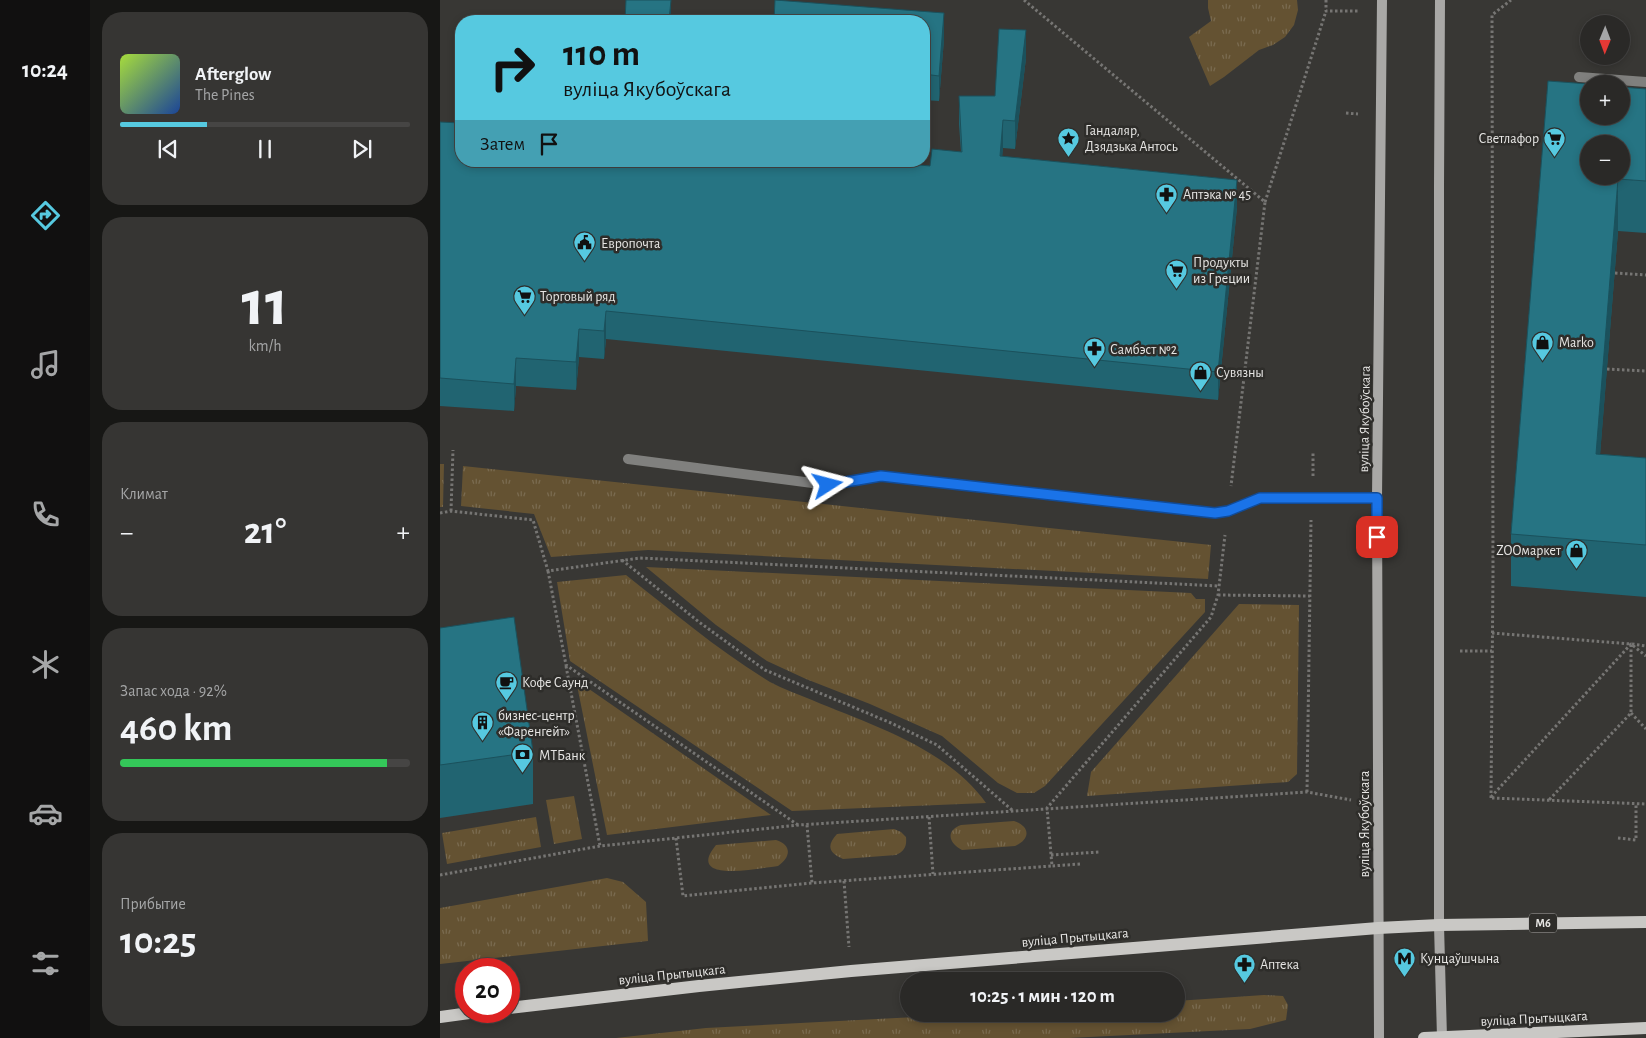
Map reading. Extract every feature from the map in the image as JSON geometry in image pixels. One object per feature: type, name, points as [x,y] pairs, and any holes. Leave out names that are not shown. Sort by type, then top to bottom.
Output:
[{"type":"main road","name":"вуліца Якубоўскага","points":[[1379,1038],[1377,498],[1382,0]]},
{"type":"main road","points":[[1440,0],[1439,925],[1442,1037]]},
{"type":"main road","name":"вуліца Прытыцкага","points":[[520,1007],[850,971],[1378,928],[1439,925],[1646,922]]},
{"type":"main road","points":[[440,1017],[455,1015]]},
{"type":"main road","name":"вуліца Прытыцкага","points":[[1424,1038],[1646,1028]]},
{"type":"lane","points":[[1630,81],[1646,82]]},
{"type":"lane","points":[[628,459],[828,485],[881,476],[1215,513],[1228,511],[1260,498],[1377,498]]},
{"type":"path","points":[[1024,0],[1265,202]]},
{"type":"path","points":[[1052,866],[1048,808],[1211,617],[1218,595],[1265,202],[1326,11],[1326,0]]},
{"type":"path","points":[[1491,798],[1492,15],[1511,0]]},
{"type":"path","points":[[1326,11],[1361,11]]},
{"type":"path","points":[[1614,273],[1646,274]]},
{"type":"path","points":[[1607,369],[1646,371]]},
{"type":"path","points":[[451,511],[453,450]]},
{"type":"path","points":[[1307,792],[1313,453]]},
{"type":"path","points":[[440,513],[451,511],[532,520],[548,571],[600,846]]},
{"type":"path","points":[[548,571],[640,558],[1219,586]]},
{"type":"path","points":[[622,560],[699,622],[765,670],[891,723],[937,745],[1013,810]]},
{"type":"path","points":[[1218,595],[1310,596]]},
{"type":"path","points":[[1492,633],[1646,646]]},
{"type":"path","points":[[1631,644],[1646,656]]},
{"type":"path","points":[[1548,801],[1630,713],[1631,644]]},
{"type":"path","points":[[1491,798],[1631,644]]},
{"type":"path","points":[[1439,651],[1492,651]]},
{"type":"path","points":[[566,665],[798,825]]},
{"type":"path","points":[[1630,713],[1646,730]]},
{"type":"path","points":[[440,875],[600,846],[798,825],[1307,792],[1351,800]]},
{"type":"path","points":[[1491,798],[1646,804]]},
{"type":"path","points":[[1618,838],[1636,840],[1636,804]]},
{"type":"path","points":[[929,817],[933,874]]},
{"type":"path","points":[[807,825],[812,883]]},
{"type":"path","points":[[676,838],[682,896],[844,880],[1080,864]]},
{"type":"path","points":[[1051,855],[1100,852]]},
{"type":"path","points":[[844,880],[850,971]]},
{"type":"green space","points":[[1208,0],[1297,0],[1298,10],[1294,25],[1285,37],[1273,45],[1259,50],[1210,86],[1189,37],[1211,21]]},
{"type":"green space","points":[[440,464],[444,464],[443,507],[440,507]]},
{"type":"green space","points":[[463,466],[1211,545],[1208,579],[648,550],[551,557],[534,514],[461,506]]},
{"type":"green space","points":[[646,567],[1191,593],[1196,599],[1205,599],[1205,612],[1045,786],[1034,793],[1017,793],[998,783],[942,736],[767,661],[716,625]]},
{"type":"green space","points":[[626,575],[714,644],[751,670],[785,689],[907,740],[951,767],[970,784],[986,803],[792,811],[570,661],[557,582]]},
{"type":"green space","points":[[1239,604],[1299,605],[1297,774],[1288,782],[1087,796],[1091,772]]},
{"type":"green space","points":[[576,680],[771,815],[607,835]]},
{"type":"green space","points":[[574,796],[582,839],[554,844],[546,800]]},
{"type":"green space","points":[[536,817],[541,847],[447,864],[442,833]]},
{"type":"green space","points":[[1014,821],[1026,829],[1024,840],[1015,846],[962,850],[952,841],[951,834],[953,830],[961,825]]},
{"type":"green space","points":[[894,829],[906,837],[904,848],[896,855],[843,859],[832,852],[830,846],[837,834]]},
{"type":"green space","points":[[776,840],[785,845],[788,852],[785,859],[778,866],[729,871],[717,869],[710,865],[709,857],[716,845]]},
{"type":"green space","points":[[607,878],[623,882],[646,902],[648,941],[494,958],[455,958],[455,962],[440,964],[440,908]]},
{"type":"green space","points":[[1264,995],[1283,996],[1288,1005],[1286,1020],[1250,1029],[1069,1038],[616,1038],[706,1028],[900,1018],[900,1022],[1185,1022],[1185,1000]]},
{"type":"building","points":[[626,0],[671,0],[670,15],[625,15]]},
{"type":"building","points":[[775,0],[944,13],[939,76],[930,75],[930,15],[774,15]]},
{"type":"building","points":[[999,29],[1026,30],[1015,121],[1003,120],[1000,156],[1237,180],[1218,372],[606,311],[604,331],[579,329],[576,362],[516,358],[514,384],[440,378],[440,122],[455,123],[455,167],[930,167],[932,149],[962,152],[959,96],[995,96]]},
{"type":"building","points":[[1548,81],[1580,83],[1580,125],[1630,125],[1630,88],[1646,89],[1646,181],[1630,180],[1630,135],[1580,135],[1580,185],[1618,185],[1596,454],[1646,458],[1646,545],[1511,534]]},
{"type":"building","points":[[514,617],[533,752],[440,765],[440,628]]},
{"type":"place","name":"Гандаляр, Дзядзька Антось","points":[[1069,157]]},
{"type":"place","name":"Светлафор","points":[[1555,157]]},
{"type":"place","name":"Аптэка № 45","points":[[1167,213]]},
{"type":"place","name":"Европочта","points":[[585,262]]},
{"type":"place","name":"Продукты из Греции","points":[[1177,289]]},
{"type":"place","name":"Торговый ряд","points":[[524,315]]},
{"type":"place","name":"Marko","points":[[1543,361]]},
{"type":"place","name":"Самбэст №2","points":[[1094,368]]},
{"type":"place","name":"Сувязны","points":[[1200,391]]},
{"type":"place","name":"ZOOмаркет","points":[[1577,569]]},
{"type":"place","name":"Кофе Саунд","points":[[506,701]]},
{"type":"place","name":"бизнес-центр «Фаренгейт»","points":[[482,742]]},
{"type":"place","name":"МТБанк","points":[[523,774]]},
{"type":"place","name":"Кунцаўшчына","points":[[1404,977]]},
{"type":"place","name":"Аптека","points":[[1244,983]]},
{"type":"route","points":[[828,485],[881,476],[1215,513],[1228,511],[1260,498],[1377,498],[1377,537]]}]
